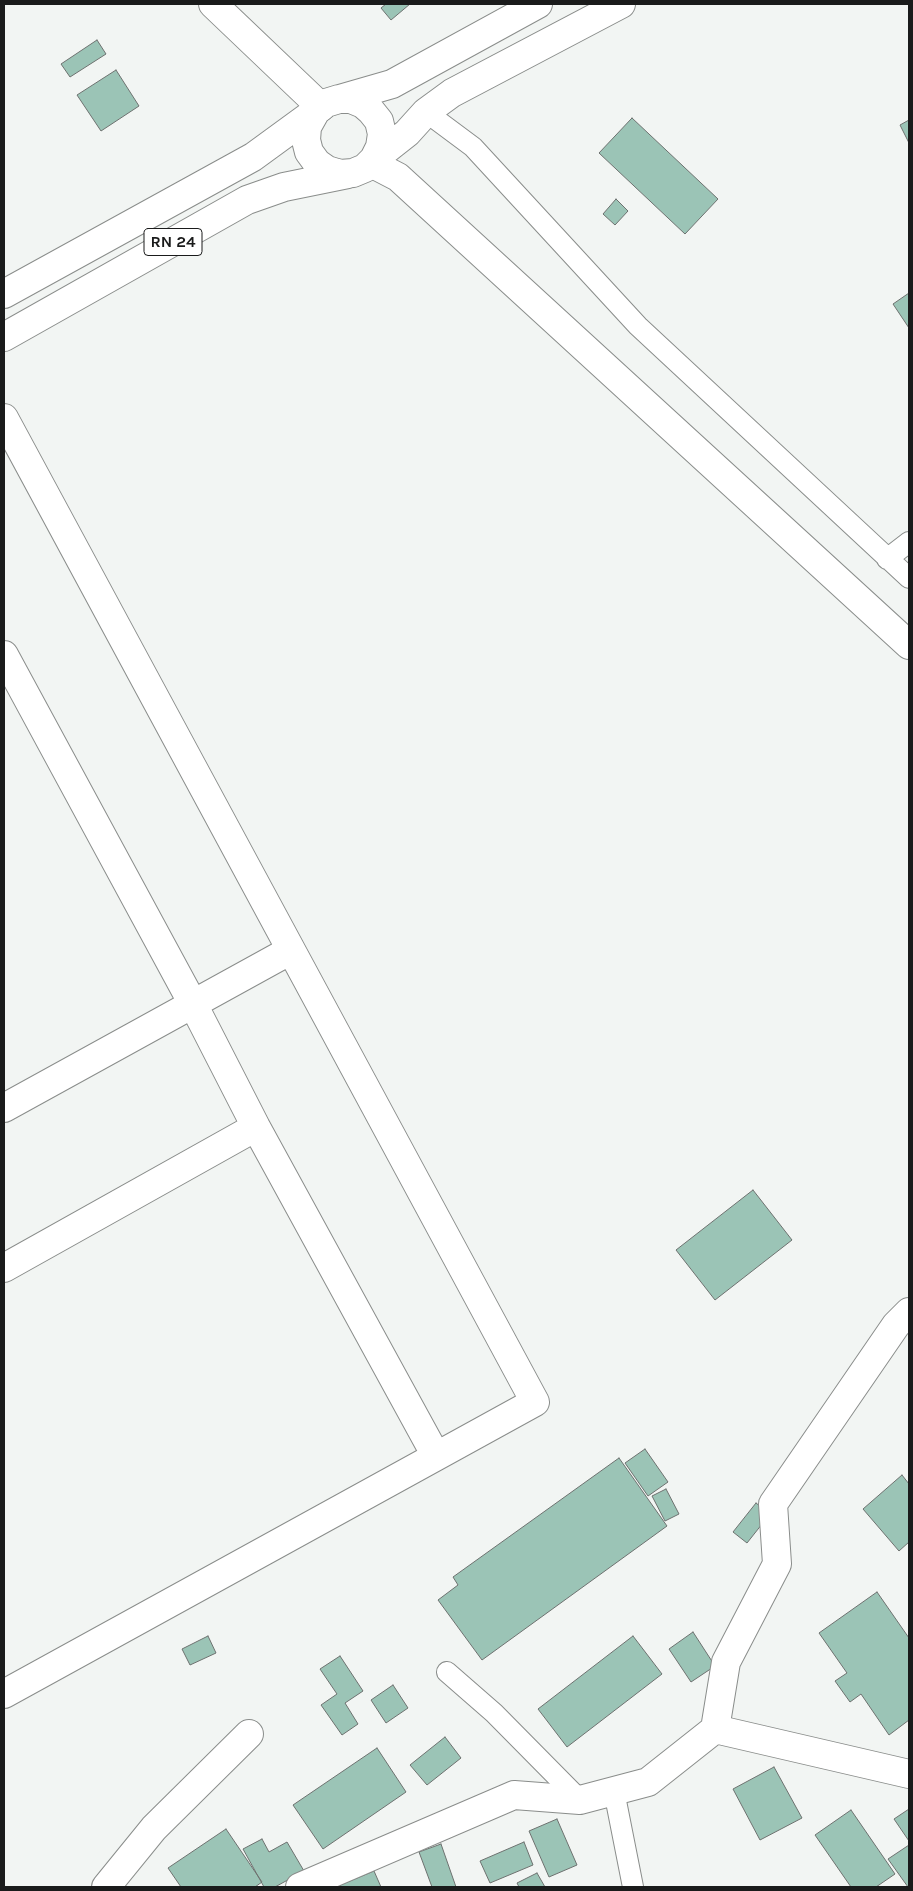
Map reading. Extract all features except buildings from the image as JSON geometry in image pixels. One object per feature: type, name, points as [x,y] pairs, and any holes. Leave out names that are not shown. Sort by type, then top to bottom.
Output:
[{"type":"main road","points":[[213,4],[325,106]]},
{"type":"main road","name":"RN 24","points":[[4,294],[253,157],[325,106],[392,84],[538,4]]},
{"type":"main road","name":"RN 24","points":[[4,337],[247,200],[284,187],[366,165],[407,133],[426,112],[452,93],[622,4]]},
{"type":"main road","points":[[351,99],[364,104],[371,110],[379,122],[382,134],[380,148],[366,165],[340,174],[327,170],[316,163],[309,152],[306,140],[307,127],[325,106],[351,99]]},
{"type":"main road","points":[[366,165],[398,177],[909,645]]},
{"type":"main road","points":[[4,418],[535,1402],[4,1694]]},
{"type":"main road","points":[[4,655],[256,1127],[436,1456]]},
{"type":"main road","points":[[4,1108],[291,950]]},
{"type":"main road","points":[[4,1268],[256,1127]]},
{"type":"main road","points":[[300,1887],[514,1795],[580,1800],[648,1782],[715,1729],[726,1662],[777,1564],[773,1504],[896,1325],[909,1312]]},
{"type":"main road","points":[[715,1729],[909,1774]]},
{"type":"main road","points":[[106,1887],[154,1828],[249,1734]]},
{"type":"lane","points":[[426,112],[473,147],[638,326],[909,578]]},
{"type":"lane","points":[[887,559],[909,542]]},
{"type":"lane","points":[[447,1672],[494,1713],[580,1800]]},
{"type":"lane","points":[[614,1791],[633,1887]]}]
